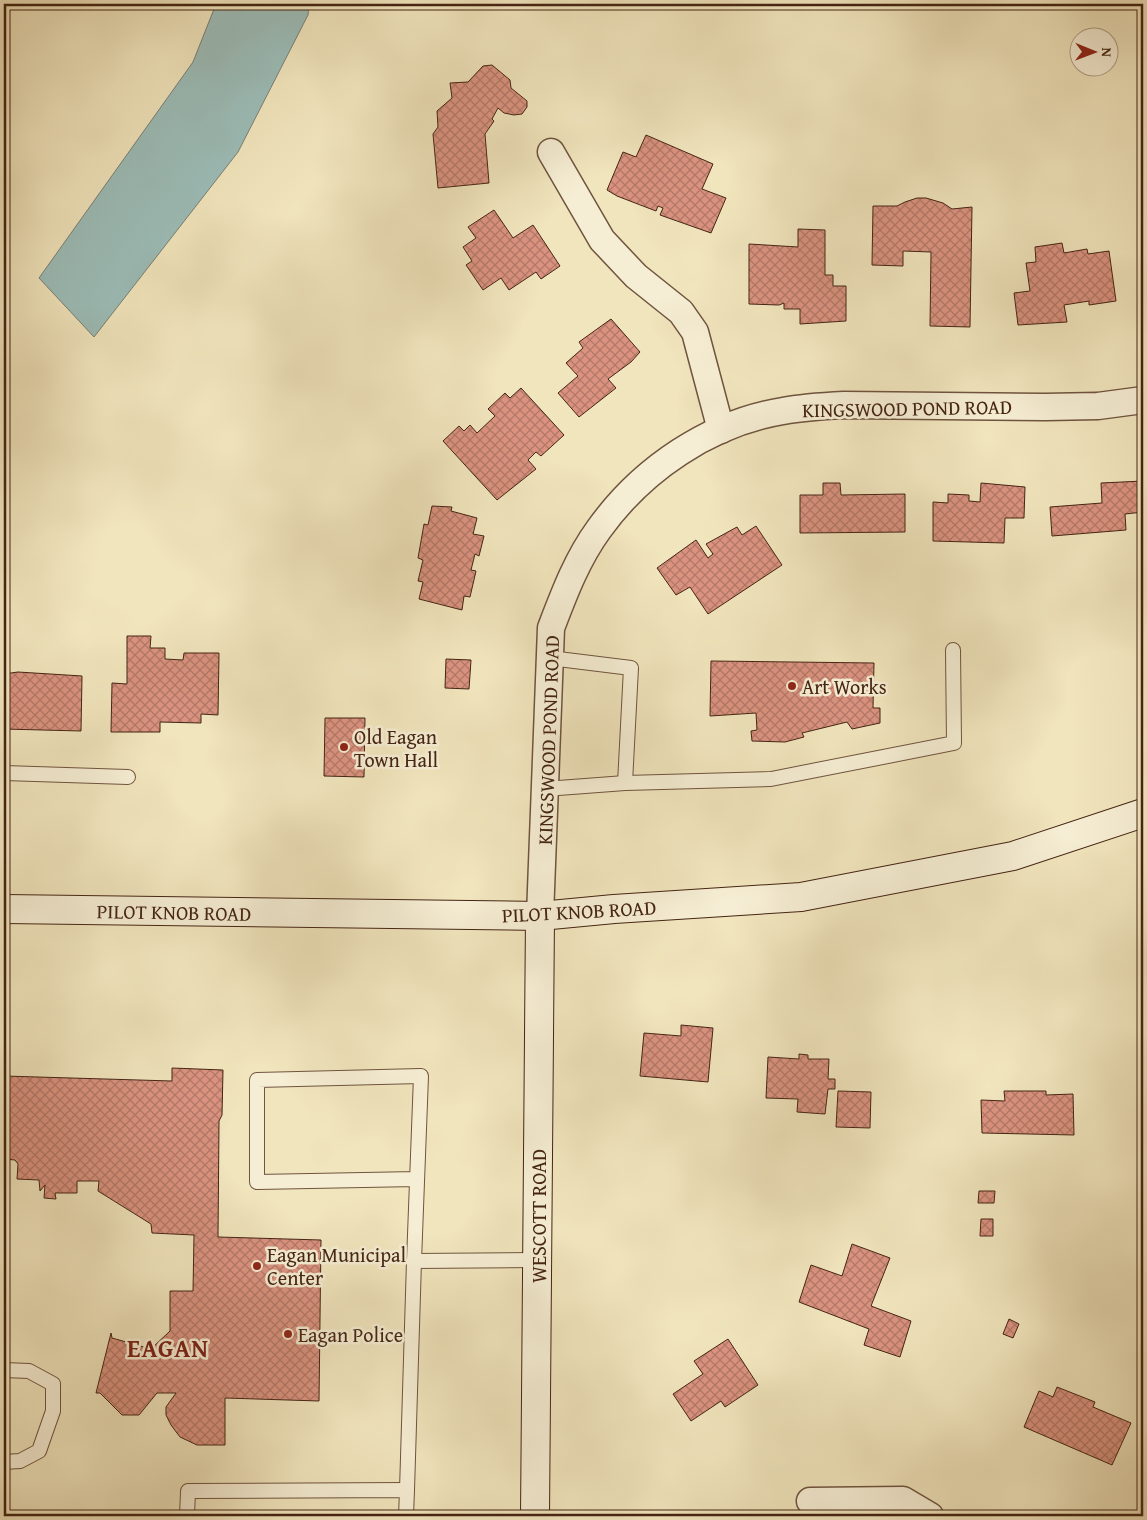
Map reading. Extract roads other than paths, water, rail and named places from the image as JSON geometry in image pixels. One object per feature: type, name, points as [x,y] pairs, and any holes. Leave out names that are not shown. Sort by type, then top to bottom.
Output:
[{"type":"main road","name":"PILOT KNOB ROAD","points":[[4,909],[540,916],[614,909],[801,897],[1013,856],[1143,813]]},
{"type":"main road","name":"WESCOTT ROAD","points":[[535,1516],[540,916]]},
{"type":"street","points":[[551,152],[602,240],[636,276],[680,312],[694,332],[722,430]]},
{"type":"street","name":"KINGSWOOD POND ROAD","points":[[540,916],[551,628],[579,560],[598,530],[620,501],[643,480],[668,460],[722,430],[766,415],[813,407],[844,405],[1045,408],[1098,406],[1143,400]]},
{"type":"street","points":[[810,1501],[903,1500],[930,1516]]},
{"type":"lane","points":[[545,789],[625,783],[771,779],[954,743],[952,650]]},
{"type":"lane","points":[[550,658],[631,668],[625,783]]},
{"type":"lane","points":[[4,773],[128,776]]},
{"type":"lane","points":[[406,1516],[421,1076],[257,1080],[257,1182],[417,1179]]},
{"type":"lane","points":[[414,1260],[537,1260]]},
{"type":"lane","points":[[4,1370],[29,1371],[53,1384],[53,1411],[38,1452],[20,1461],[4,1462]]},
{"type":"lane","points":[[187,1516],[188,1491],[407,1490]]},
{"type":"water","points":[[216,4],[309,4],[308,15],[238,152],[94,337],[39,278],[193,62]]},
{"type":"place","name":"Art Works","points":[[792,686]]},
{"type":"place","name":"Old Eagan Town Hall","points":[[344,747]]},
{"type":"place","name":"Eagan Municipal Center","points":[[257,1266]]},
{"type":"place","name":"Eagan Police","points":[[288,1334]]},
{"type":"district","name":"EAGAN","points":[[168,1348]]}]
